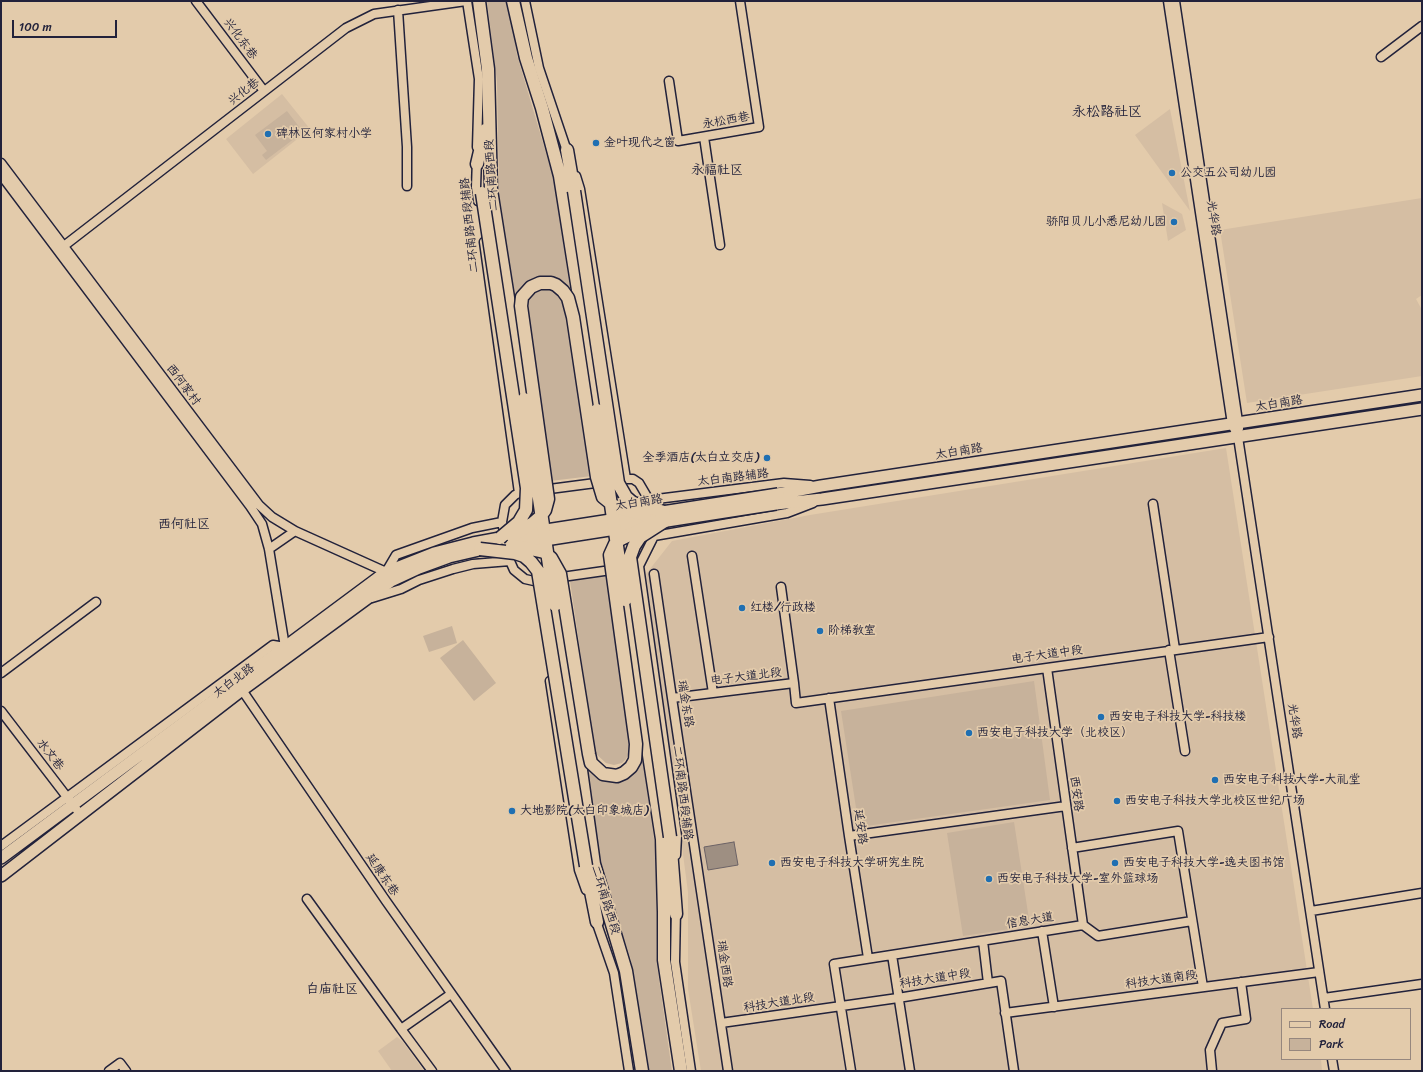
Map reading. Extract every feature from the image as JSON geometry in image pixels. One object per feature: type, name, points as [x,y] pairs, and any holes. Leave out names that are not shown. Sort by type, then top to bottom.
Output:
[{"type":"highway","points":[[479,1],[488,69],[489,113],[486,192],[527,488],[526,510],[507,541]]},
{"type":"highway","points":[[513,1],[526,58],[542,108],[560,176],[586,335],[642,716],[666,838]]},
{"type":"highway","points":[[476,164],[489,113]]},
{"type":"highway","points":[[567,150],[618,483],[626,497],[633,503],[662,518]]},
{"type":"highway","name":"二环南路西段","points":[[486,192],[516,347],[575,727],[590,865],[612,925],[626,970],[642,1071]]},
{"type":"highway","points":[[507,541],[540,517],[545,510],[548,499],[521,306],[522,297],[531,287],[540,283],[551,283],[563,291],[568,298],[573,317],[597,477],[603,497],[613,505],[630,512],[645,515]]},
{"type":"highway","points":[[573,317],[586,335]]},
{"type":"highway","points":[[522,320],[516,347],[530,370]]},
{"type":"highway","points":[[578,352],[586,335]]},
{"type":"highway","points":[[507,541],[544,552],[551,558],[560,574],[586,745],[591,763],[603,774],[617,776],[624,773],[635,760],[636,744],[610,555],[616,544],[621,540],[662,518]]},
{"type":"highway","points":[[662,518],[640,537],[634,546],[630,557],[666,838],[670,913],[664,960],[680,1071]]},
{"type":"highway","points":[[480,549],[515,553],[524,556],[538,571],[590,865],[597,922]]},
{"type":"highway","points":[[630,700],[642,716]]},
{"type":"highway","points":[[580,701],[575,727],[586,745]]},
{"type":"highway","points":[[635,733],[642,716]]},
{"type":"main road","name":"太白南路","points":[[507,541],[777,499],[821,486],[1422,395]]},
{"type":"main road","name":"太白南路","points":[[777,499],[822,499],[1422,409]]},
{"type":"main road","name":"太白南路","points":[[507,541],[645,515],[662,518]]},
{"type":"main road","name":"太白北路","points":[[1,876],[242,690],[391,581],[419,568],[449,557],[507,541]]},
{"type":"main road","name":"太白北路","points":[[1,858],[70,801],[285,647],[386,572],[434,553],[472,543],[507,541]]},
{"type":"street","name":"兴化东巷","points":[[196,1],[264,91]]},
{"type":"street","name":"兴化巷","points":[[61,248],[346,28],[374,14],[466,1]]},
{"type":"street","name":"二环南路西段辅路","points":[[466,1],[479,79],[476,187],[519,493]]},
{"type":"street","points":[[526,1],[539,68],[580,189],[626,479]]},
{"type":"street","name":"永松西巷","points":[[668,81],[678,141],[759,127],[740,1]]},
{"type":"street","name":"光华路","points":[[1168,1],[1236,424],[1325,1008]]},
{"type":"street","name":"光华路","points":[[1175,1],[1236,424]]},
{"type":"street","points":[[398,10],[407,147],[407,186]]},
{"type":"street","points":[[1381,58],[1422,26]]},
{"type":"street","points":[[704,137],[720,245]]},
{"type":"street","name":"西何家村","points":[[2,170],[259,505],[272,517],[296,531],[386,572]]},
{"type":"street","name":"西何家村","points":[[61,248],[262,524],[269,550],[285,647]]},
{"type":"street","points":[[626,479],[633,479],[639,483],[649,500],[654,536],[639,566],[534,581],[525,580],[514,570],[510,561],[502,522],[505,505],[515,495],[519,493],[626,479]]},
{"type":"street","name":"太白南路辅路","points":[[649,500],[784,483],[821,486]]},
{"type":"street","points":[[654,536],[787,513],[822,499]]},
{"type":"street","points":[[1153,504],[1185,751]]},
{"type":"street","points":[[386,572],[396,555],[472,528],[502,522]]},
{"type":"street","points":[[269,550],[296,531]]},
{"type":"street","points":[[692,556],[713,693]]},
{"type":"street","points":[[363,601],[401,589],[419,580],[453,569],[473,564],[510,561]]},
{"type":"street","name":"二环南路西段辅路","points":[[639,566],[677,836],[670,913],[675,962],[692,1071]]},
{"type":"street","name":"瑞金东路","points":[[654,574],[697,861]]},
{"type":"street","points":[[534,581],[579,870],[614,973],[629,1071]]},
{"type":"street","points":[[781,587],[794,683]]},
{"type":"street","points":[[1,673],[96,602]]},
{"type":"street","name":"电子大道中段","points":[[829,698],[1269,636]]},
{"type":"street","name":"西安路","points":[[1046,668],[1083,925]]},
{"type":"street","name":"电子大道北段","points":[[672,698],[794,683],[796,703],[829,698]]},
{"type":"street","name":"延康东巷","points":[[242,690],[382,895],[506,1071]]},
{"type":"street","name":"延安路","points":[[829,698],[868,958]]},
{"type":"street","name":"水文巷","points":[[1,711],[80,814]]},
{"type":"street","points":[[1,846],[70,801]]},
{"type":"street","points":[[849,836],[1066,806]]},
{"type":"street","points":[[1072,848],[1178,832],[1202,987]]},
{"type":"street","name":"瑞金西路","points":[[697,861],[728,1071]]},
{"type":"street","points":[[1311,911],[1422,893]]},
{"type":"street","points":[[307,899],[432,1071]]},
{"type":"street","points":[[1083,925],[1098,936],[1192,921]]},
{"type":"street","name":"信息大道","points":[[840,1005],[834,964],[1083,925]]},
{"type":"street","points":[[1042,931],[1054,1007]]},
{"type":"street","points":[[983,941],[988,983]]},
{"type":"street","points":[[892,955],[910,1071]]},
{"type":"street","name":"科技大道南段","points":[[1005,1013],[1320,972]]},
{"type":"street","name":"科技大道中段","points":[[840,1005],[898,998],[1001,981],[1005,1013]]},
{"type":"street","points":[[1212,1071],[1210,1050],[1222,1023],[1246,1019],[1241,982]]},
{"type":"street","points":[[1324,998],[1422,984]]},
{"type":"street","points":[[401,1029],[451,994]]},
{"type":"street","points":[[840,1005],[851,1071]]},
{"type":"street","name":"科技大道北段","points":[[721,1024],[840,1005]]},
{"type":"street","points":[[1005,1013],[1014,1071]]},
{"type":"street","points":[[1332,1060],[1334,1071]]},
{"type":"street","points":[[109,1071],[120,1063],[126,1071]]},
{"type":"shaded area","name":"碑林区何家村小学","points":[[282,94],[310,129],[253,174],[226,139]]},
{"type":"shaded area","name":"公交五公司幼儿园","points":[[1170,109],[1190,211],[1135,135]]},
{"type":"shaded area","points":[[1422,198],[1422,295],[1416,299],[1422,310],[1422,376],[1247,403],[1220,230]]},
{"type":"shaded area","name":"骄阳贝儿小悉尼幼儿园","points":[[1162,203],[1182,214],[1186,230],[1168,241]]},
{"type":"shaded area","name":"西安电子科技大学（北校区）","points":[[1226,448],[1313,1008],[1281,1008],[1281,1060],[1321,1060],[1322,1071],[701,1071],[688,989],[688,892],[646,574],[672,541],[810,515]]},
{"type":"shaded area","points":[[734,842],[738,865],[708,870],[704,847]]},
{"type":"shaded area","points":[[397,1037],[403,1042],[424,1071],[392,1071],[378,1051]]},
{"type":"green space","points":[[487,1],[508,1],[517,55],[554,180],[571,295],[529,283],[522,288],[515,301],[499,194],[497,82]]},
{"type":"green space","points":[[287,111],[303,132],[266,160],[262,155],[267,151],[255,135]]},
{"type":"green space","points":[[539,287],[557,290],[565,303],[592,476],[550,481],[525,305],[528,296]]},
{"type":"green space","points":[[606,575],[630,747],[626,759],[622,763],[614,765],[606,763],[595,753],[570,581]]},
{"type":"green space","points":[[452,626],[457,643],[429,652],[423,636]]},
{"type":"green space","points":[[463,640],[496,683],[474,701],[440,658]]},
{"type":"green space","points":[[1034,681],[1050,800],[859,827],[841,711]]},
{"type":"green space","points":[[642,756],[657,859],[656,958],[672,1071],[647,1071],[631,960],[599,862],[586,766],[603,779],[611,781],[620,779],[637,766]]},
{"type":"green space","name":"西安电子科技大学-室外篮球场","points":[[1014,822],[1030,926],[963,936],[947,833]]},
{"type":"place","name":"碑林区何家村小学","points":[[268,134]]},
{"type":"place","name":"金叶现代之窗","points":[[596,143]]},
{"type":"place","name":"公交五公司幼儿园","points":[[1172,173]]},
{"type":"place","name":"骄阳贝儿小悉尼幼儿园","points":[[1174,222]]},
{"type":"place","name":"全季酒店(太白立交店)","points":[[767,458]]},
{"type":"place","name":"红楼/行政楼","points":[[742,608]]},
{"type":"place","name":"阶梯教室","points":[[820,631]]},
{"type":"place","name":"西安电子科技大学-科技楼","points":[[1101,717]]},
{"type":"place","name":"西安电子科技大学（北校区）","points":[[969,733]]},
{"type":"place","name":"西安电子科技大学-大礼堂","points":[[1215,780]]},
{"type":"place","name":"西安电子科技大学北校区世纪广场","points":[[1117,801]]},
{"type":"place","name":"大地影院(太白印象城店)","points":[[512,811]]},
{"type":"place","name":"西安电子科技大学研究生院","points":[[772,863]]},
{"type":"place","name":"西安电子科技大学-逸夫图书馆","points":[[1115,863]]},
{"type":"place","name":"西安电子科技大学-室外篮球场","points":[[989,879]]},
{"type":"district","name":"永松路社区","points":[[1107,112]]},
{"type":"district","name":"永福社区","points":[[717,171]]},
{"type":"district","name":"西何社区","points":[[184,525]]},
{"type":"district","name":"白庙社区","points":[[332,990]]}]
